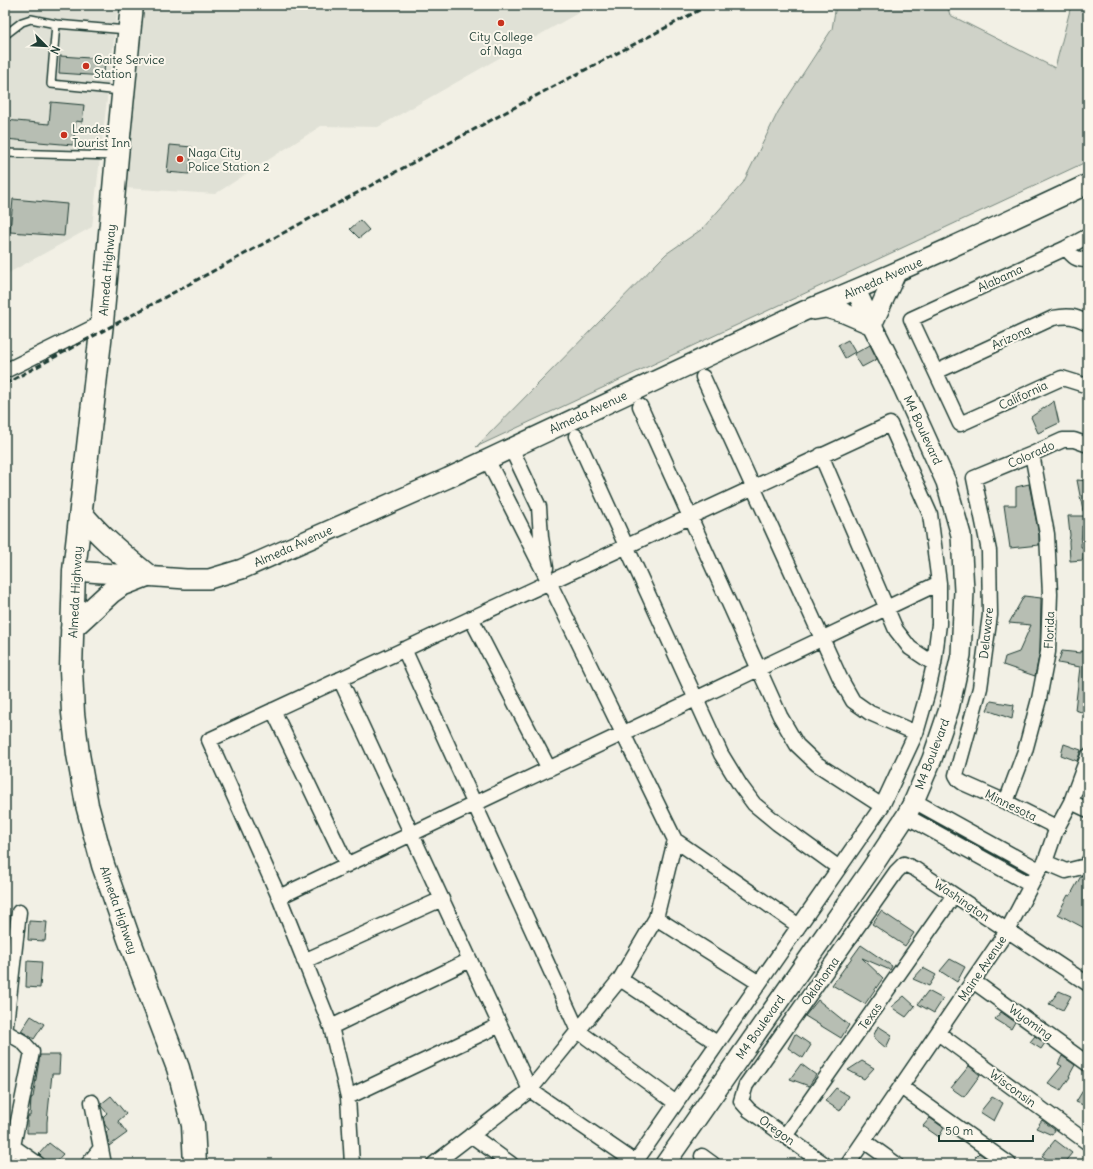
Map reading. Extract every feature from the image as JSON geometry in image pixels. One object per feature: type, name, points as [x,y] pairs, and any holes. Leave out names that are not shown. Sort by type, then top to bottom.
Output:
[{"type":"highway","name":"Almeda Highway","points":[[132,5],[102,323],[74,571],[71,670],[73,713],[78,754],[88,805],[105,872],[178,1068],[193,1125],[195,1164]]},
{"type":"highway","points":[[72,628],[111,592],[121,586],[147,576],[116,550],[81,514]]},
{"type":"main road","name":"Almeda Avenue","points":[[74,571],[186,579],[209,579],[242,569],[441,481],[804,311],[896,273],[1088,184]]},
{"type":"main road","points":[[804,311],[826,308],[844,313],[872,325],[896,273]]},
{"type":"main road","name":"M4 Boulevard","points":[[665,1164],[871,869],[910,808],[932,759],[949,709],[960,655],[964,591],[961,535],[946,482],[903,387],[856,290]]},
{"type":"street","name":"Alabama","points":[[936,372],[911,319],[1066,248],[1088,236]]},
{"type":"street","points":[[1066,248],[1072,257],[1081,260],[1088,260]]},
{"type":"street","name":"Arizona","points":[[936,372],[1053,318],[1064,316],[1075,317],[1088,322]]},
{"type":"street","points":[[5,371],[102,323]]},
{"type":"street","name":"California","points":[[936,372],[960,424],[1062,378],[1088,386]]},
{"type":"street","points":[[703,377],[840,678],[853,701],[870,713],[916,733]]},
{"type":"street","points":[[640,406],[780,716],[797,745],[817,764],[882,806]]},
{"type":"street","points":[[340,679],[530,1090],[634,1163],[882,806],[916,733],[934,664],[939,624],[939,583],[930,514],[890,424],[821,455],[209,740],[279,897],[331,1027],[348,1097],[352,1164]]},
{"type":"street","points":[[576,436],[721,754],[740,785],[754,804],[777,823],[839,868]]},
{"type":"street","name":"Colorado","points":[[974,478],[1063,440],[1074,440],[1088,445]]},
{"type":"street","points":[[511,448],[539,507],[541,537],[549,582]]},
{"type":"street","name":"Florida","points":[[1006,802],[1025,752],[1039,699],[1048,652],[1050,594],[1047,534],[1032,454]]},
{"type":"street","points":[[821,455],[896,630],[910,648],[934,664]]},
{"type":"street","points":[[487,460],[549,582],[674,840],[799,926]]},
{"type":"street","name":"Delaware","points":[[964,782],[959,780],[956,775],[980,688],[990,615],[989,551],[974,478]]},
{"type":"street","points":[[279,897],[939,583]]},
{"type":"street","points":[[471,618],[549,769]]},
{"type":"street","points":[[404,649],[578,1031],[676,1103]]},
{"type":"street","points":[[273,710],[348,865]]},
{"type":"street","name":"Maine Avenue","points":[[848,1164],[1007,931],[1042,866],[1071,802],[1088,756]]},
{"type":"street","name":"Minnesota","points":[[964,782],[1058,828]]},
{"type":"street","points":[[1071,802],[1088,810]]},
{"type":"street","points":[[910,808],[1042,866],[1066,871],[1086,866],[1088,862]]},
{"type":"street","points":[[910,808],[1031,886]]},
{"type":"street","points":[[434,1164],[530,1090],[620,979],[656,918],[674,840]]},
{"type":"street","name":"Oklahoma","points":[[749,1110],[741,1101],[746,1085],[896,872],[904,864],[915,869]]},
{"type":"street","name":"Washington","points":[[915,869],[1088,984]]},
{"type":"street","name":"Texas","points":[[785,1136],[954,895]]},
{"type":"street","points":[[304,962],[442,899]]},
{"type":"street","points":[[5,1160],[32,1052],[23,1042],[5,1032],[19,912]]},
{"type":"street","points":[[656,918],[759,983]]},
{"type":"street","points":[[331,1027],[470,960]]},
{"type":"street","points":[[620,979],[717,1043]]},
{"type":"street","name":"Wyoming","points":[[973,981],[1088,1064]]},
{"type":"street","points":[[348,1097],[500,1025]]},
{"type":"street","name":"Wisconsin","points":[[938,1033],[1088,1143]]},
{"type":"street","points":[[901,1087],[1004,1163]]},
{"type":"street","points":[[92,1102],[104,1164]]},
{"type":"street","name":"Oregon","points":[[749,1110],[824,1164]]},
{"type":"street","points":[[471,1135],[511,1164]]},
{"type":"street","points":[[864,1141],[896,1164]]},
{"type":"street","points":[[9,1143],[38,1164]]},
{"type":"street","points":[[88,1164],[101,1148]]},
{"type":"lane","points":[[5,35],[22,22],[31,19],[56,24],[129,30]]},
{"type":"lane","points":[[56,24],[51,84],[123,92]]},
{"type":"lane","points":[[5,152],[117,156]]},
{"type":"shaded area","points":[[5,5],[118,5],[92,227],[5,275]]},
{"type":"shaded area","points":[[143,5],[592,5],[378,127],[321,126],[215,194],[124,188]]},
{"type":"shaded area","points":[[836,5],[947,5],[950,15],[1055,68],[1071,6],[1088,5],[1088,161],[476,447],[666,254],[702,229],[743,183],[778,112],[832,29]]},
{"type":"building","points":[[60,56],[105,59],[104,76],[59,73]]},
{"type":"building","points":[[51,102],[84,105],[82,122],[76,121],[73,145],[5,139],[5,120],[49,124]]},
{"type":"building","name":"Naga City Police Station 2","points":[[170,145],[192,147],[189,174],[167,172]]},
{"type":"building","points":[[13,199],[67,204],[64,236],[10,232]]},
{"type":"building","points":[[360,220],[369,230],[359,238],[350,229]]},
{"type":"building","points":[[848,340],[855,352],[845,358],[838,345]]},
{"type":"building","points":[[870,345],[877,359],[862,367],[854,354]]},
{"type":"building","points":[[1054,401],[1059,423],[1038,433],[1031,417]]},
{"type":"building","points":[[1077,480],[1088,481],[1088,511],[1083,511]]},
{"type":"building","points":[[1029,484],[1039,535],[1039,545],[1010,548],[1004,505],[1016,505],[1016,487]]},
{"type":"building","points":[[1068,516],[1088,516],[1088,526],[1082,526],[1081,547],[1084,547],[1083,560],[1070,561]]},
{"type":"building","points":[[1024,596],[1041,598],[1040,651],[1035,676],[1003,665],[1005,657],[1019,652],[1031,625],[1009,623]]},
{"type":"building","points":[[1062,651],[1081,653],[1081,651],[1088,652],[1088,714],[1075,710],[1080,667],[1058,663]]},
{"type":"building","points":[[991,701],[1014,705],[1012,719],[987,710]]},
{"type":"building","points":[[1064,744],[1081,750],[1077,761],[1061,755]]},
{"type":"building","points":[[1088,874],[1088,930],[1058,914],[1068,895],[1070,896],[1081,876]]},
{"type":"building","points":[[881,911],[914,933],[905,946],[872,924]]},
{"type":"building","points":[[29,921],[47,922],[45,941],[28,940]]},
{"type":"building","points":[[861,945],[892,966],[890,970],[862,958],[883,978],[865,1004],[832,985]]},
{"type":"building","points":[[950,959],[965,967],[957,982],[940,971]]},
{"type":"building","points":[[27,961],[42,962],[40,988],[26,987]]},
{"type":"building","points":[[923,968],[936,975],[929,986],[913,979]]},
{"type":"building","points":[[928,991],[943,999],[934,1013],[918,1004]]},
{"type":"building","points":[[1059,991],[1071,996],[1063,1010],[1049,1004]]},
{"type":"building","points":[[904,996],[915,1006],[906,1017],[891,1007]]},
{"type":"building","points":[[818,1000],[849,1025],[841,1038],[805,1016]]},
{"type":"building","points":[[1001,1012],[1015,1022],[1011,1029],[995,1019]]},
{"type":"building","points":[[31,1016],[44,1024],[34,1039],[21,1031]]},
{"type":"building","points":[[878,1026],[892,1035],[886,1048],[873,1037]]},
{"type":"building","points":[[795,1034],[811,1045],[803,1058],[788,1048]]},
{"type":"building","points":[[1035,1036],[1045,1043],[1041,1049],[1030,1042]]},
{"type":"building","points":[[40,1055],[60,1055],[59,1074],[52,1074],[47,1133],[27,1133],[27,1121],[28,1116],[30,1116],[31,1098],[33,1097]]},
{"type":"building","points":[[1062,1056],[1075,1065],[1069,1076],[1070,1077],[1061,1090],[1048,1083],[1062,1066],[1058,1064]]},
{"type":"building","points":[[862,1061],[874,1068],[864,1079],[848,1070]]},
{"type":"building","points":[[801,1064],[816,1075],[809,1086],[790,1079]]},
{"type":"building","points":[[969,1066],[980,1075],[964,1097],[951,1088]]},
{"type":"building","points":[[1088,1082],[1088,1107],[1076,1102]]},
{"type":"building","points":[[836,1088],[849,1096],[840,1111],[825,1101]]},
{"type":"building","points":[[111,1096],[126,1114],[118,1121],[127,1133],[109,1146],[106,1132],[109,1130],[105,1125],[103,1117],[107,1113],[101,1104]]},
{"type":"building","points":[[992,1097],[1003,1103],[994,1121],[980,1112]]},
{"type":"building","points":[[930,1118],[944,1128],[939,1137],[923,1126]]},
{"type":"building","points":[[1042,1120],[1055,1130],[1052,1135],[1036,1128]]},
{"type":"building","points":[[1055,1140],[1072,1153],[1063,1164],[1055,1164],[1042,1156]]},
{"type":"building","points":[[49,1143],[63,1154],[54,1164],[46,1164],[45,1160],[39,1154]]},
{"type":"building","points":[[979,1153],[991,1162],[989,1164],[984,1164],[975,1157]]},
{"type":"railway","points":[[5,384],[543,92],[709,5]]},
{"type":"place","name":"City College of Naga","points":[[501,23]]},
{"type":"place","name":"Gaite Service Station","points":[[86,66]]},
{"type":"place","name":"Lendes Tourist Inn","points":[[64,135]]},
{"type":"place","name":"Naga City Police Station 2","points":[[180,159]]}]
